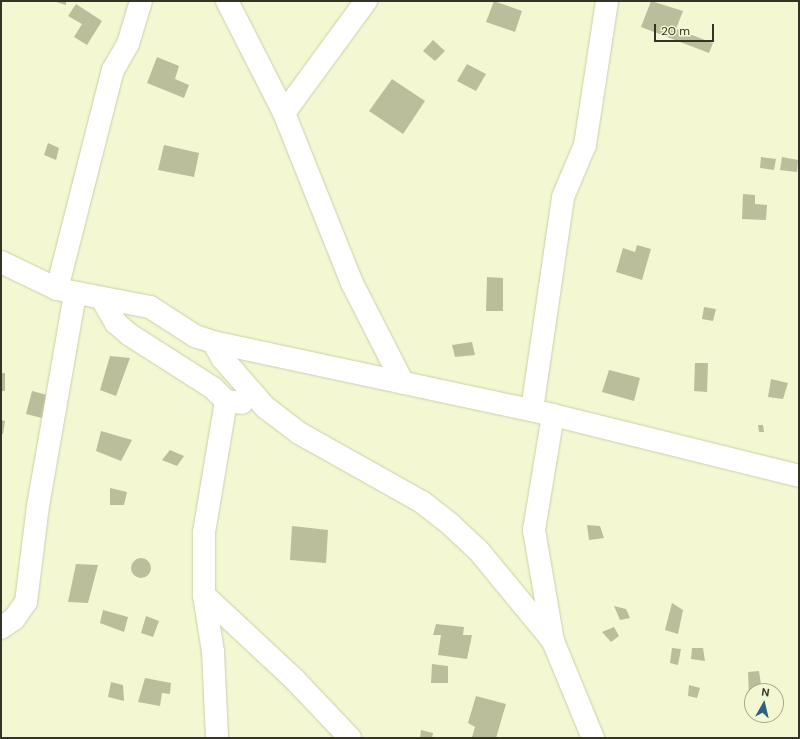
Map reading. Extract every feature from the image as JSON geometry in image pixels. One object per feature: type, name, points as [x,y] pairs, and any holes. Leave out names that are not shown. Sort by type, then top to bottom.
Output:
[{"type":"street","points":[[1,628],[14,619],[26,602],[66,291],[113,70],[128,44],[141,1]]},
{"type":"street","points":[[227,1],[284,113],[352,283],[403,383]]},
{"type":"street","points":[[284,113],[366,1]]},
{"type":"street","points":[[532,410],[561,205],[585,145],[607,1]]},
{"type":"street","points":[[1,262],[66,291],[150,307],[196,336],[213,342],[532,410],[799,476]]},
{"type":"street","points":[[102,299],[116,323],[130,336],[213,388],[226,401],[265,408]]},
{"type":"street","points":[[213,342],[223,359],[265,408],[299,433],[422,502],[451,526],[478,550],[553,641]]},
{"type":"street","points":[[217,738],[213,652],[204,595],[204,533],[226,401]]},
{"type":"street","points":[[553,415],[534,530],[553,641],[593,738]]},
{"type":"street","points":[[204,595],[295,680],[350,738]]},
{"type":"building","points":[[53,1],[66,1],[66,5]]},
{"type":"building","points":[[494,1],[522,11],[515,32],[486,22]]},
{"type":"building","points":[[651,1],[683,11],[676,29],[713,43],[709,53],[641,27]]},
{"type":"building","points":[[76,4],[102,21],[87,45],[74,37],[82,24],[68,16]]},
{"type":"building","points":[[433,40],[445,51],[435,61],[423,51]]},
{"type":"building","points":[[157,57],[179,66],[175,79],[189,85],[184,98],[147,83]]},
{"type":"building","points":[[467,64],[486,74],[476,91],[457,81]]},
{"type":"building","points":[[392,79],[425,101],[403,134],[369,111]]},
{"type":"building","points":[[48,143],[59,148],[56,160],[44,155]]},
{"type":"building","points":[[164,145],[199,153],[194,177],[158,170]]},
{"type":"building","points":[[761,157],[776,159],[774,170],[760,168]]},
{"type":"building","points":[[782,157],[798,160],[797,172],[780,170]]},
{"type":"building","points":[[743,194],[755,195],[755,204],[767,205],[766,220],[742,219]]},
{"type":"building","points":[[637,245],[651,249],[642,280],[616,272],[623,248],[635,252]]},
{"type":"building","points":[[487,277],[503,278],[503,311],[486,311]]},
{"type":"building","points":[[704,307],[716,309],[713,321],[702,319]]},
{"type":"building","points":[[472,342],[475,355],[455,357],[452,345]]},
{"type":"building","points":[[110,356],[130,358],[116,396],[100,390]]},
{"type":"building","points":[[695,363],[708,363],[707,392],[694,391]]},
{"type":"building","points":[[609,370],[640,378],[634,401],[602,392]]},
{"type":"building","points":[[1,373],[5,373],[5,391],[1,391]]},
{"type":"building","points":[[771,379],[788,383],[783,399],[768,397]]},
{"type":"building","points":[[32,391],[51,396],[46,419],[26,414]]},
{"type":"building","points":[[1,420],[5,421],[3,434],[1,434]]},
{"type":"building","points":[[758,425],[763,425],[764,432],[759,432]]},
{"type":"building","points":[[101,431],[132,440],[121,461],[96,451]]},
{"type":"building","points":[[170,450],[184,456],[177,466],[162,460]]},
{"type":"building","points":[[110,488],[127,492],[124,505],[110,505]]},
{"type":"building","points":[[587,525],[600,526],[604,538],[589,540]]},
{"type":"building","points":[[292,526],[328,530],[326,563],[290,560]]},
{"type":"building","points":[[141,558],[148,561],[151,568],[148,575],[141,578],[134,575],[131,568],[134,561]]},
{"type":"building","points":[[76,564],[98,565],[88,603],[68,602]]},
{"type":"building","points":[[672,603],[683,610],[678,634],[665,630]]},
{"type":"building","points":[[614,606],[626,609],[630,618],[620,620]]},
{"type":"building","points":[[103,610],[128,617],[124,632],[100,623]]},
{"type":"building","points":[[146,616],[159,621],[153,637],[141,633]]},
{"type":"building","points":[[436,624],[464,627],[463,635],[472,635],[467,659],[438,655],[441,635],[433,635]]},
{"type":"building","points":[[614,627],[619,636],[611,642],[602,632]]},
{"type":"building","points":[[672,648],[681,649],[678,665],[670,663]]},
{"type":"building","points":[[692,648],[703,648],[705,661],[691,659]]},
{"type":"building","points":[[432,664],[448,666],[448,683],[431,683]]},
{"type":"building","points":[[759,671],[761,683],[748,683],[748,672]]},
{"type":"building","points":[[145,678],[171,683],[170,694],[162,693],[160,706],[138,702]]},
{"type":"building","points":[[111,682],[123,685],[124,701],[108,697]]},
{"type":"building","points":[[689,685],[700,688],[697,698],[688,696]]},
{"type":"building","points":[[476,696],[506,704],[496,738],[472,737],[475,727],[468,723]]},
{"type":"building","points":[[421,730],[433,733],[432,738],[420,738]]}]
